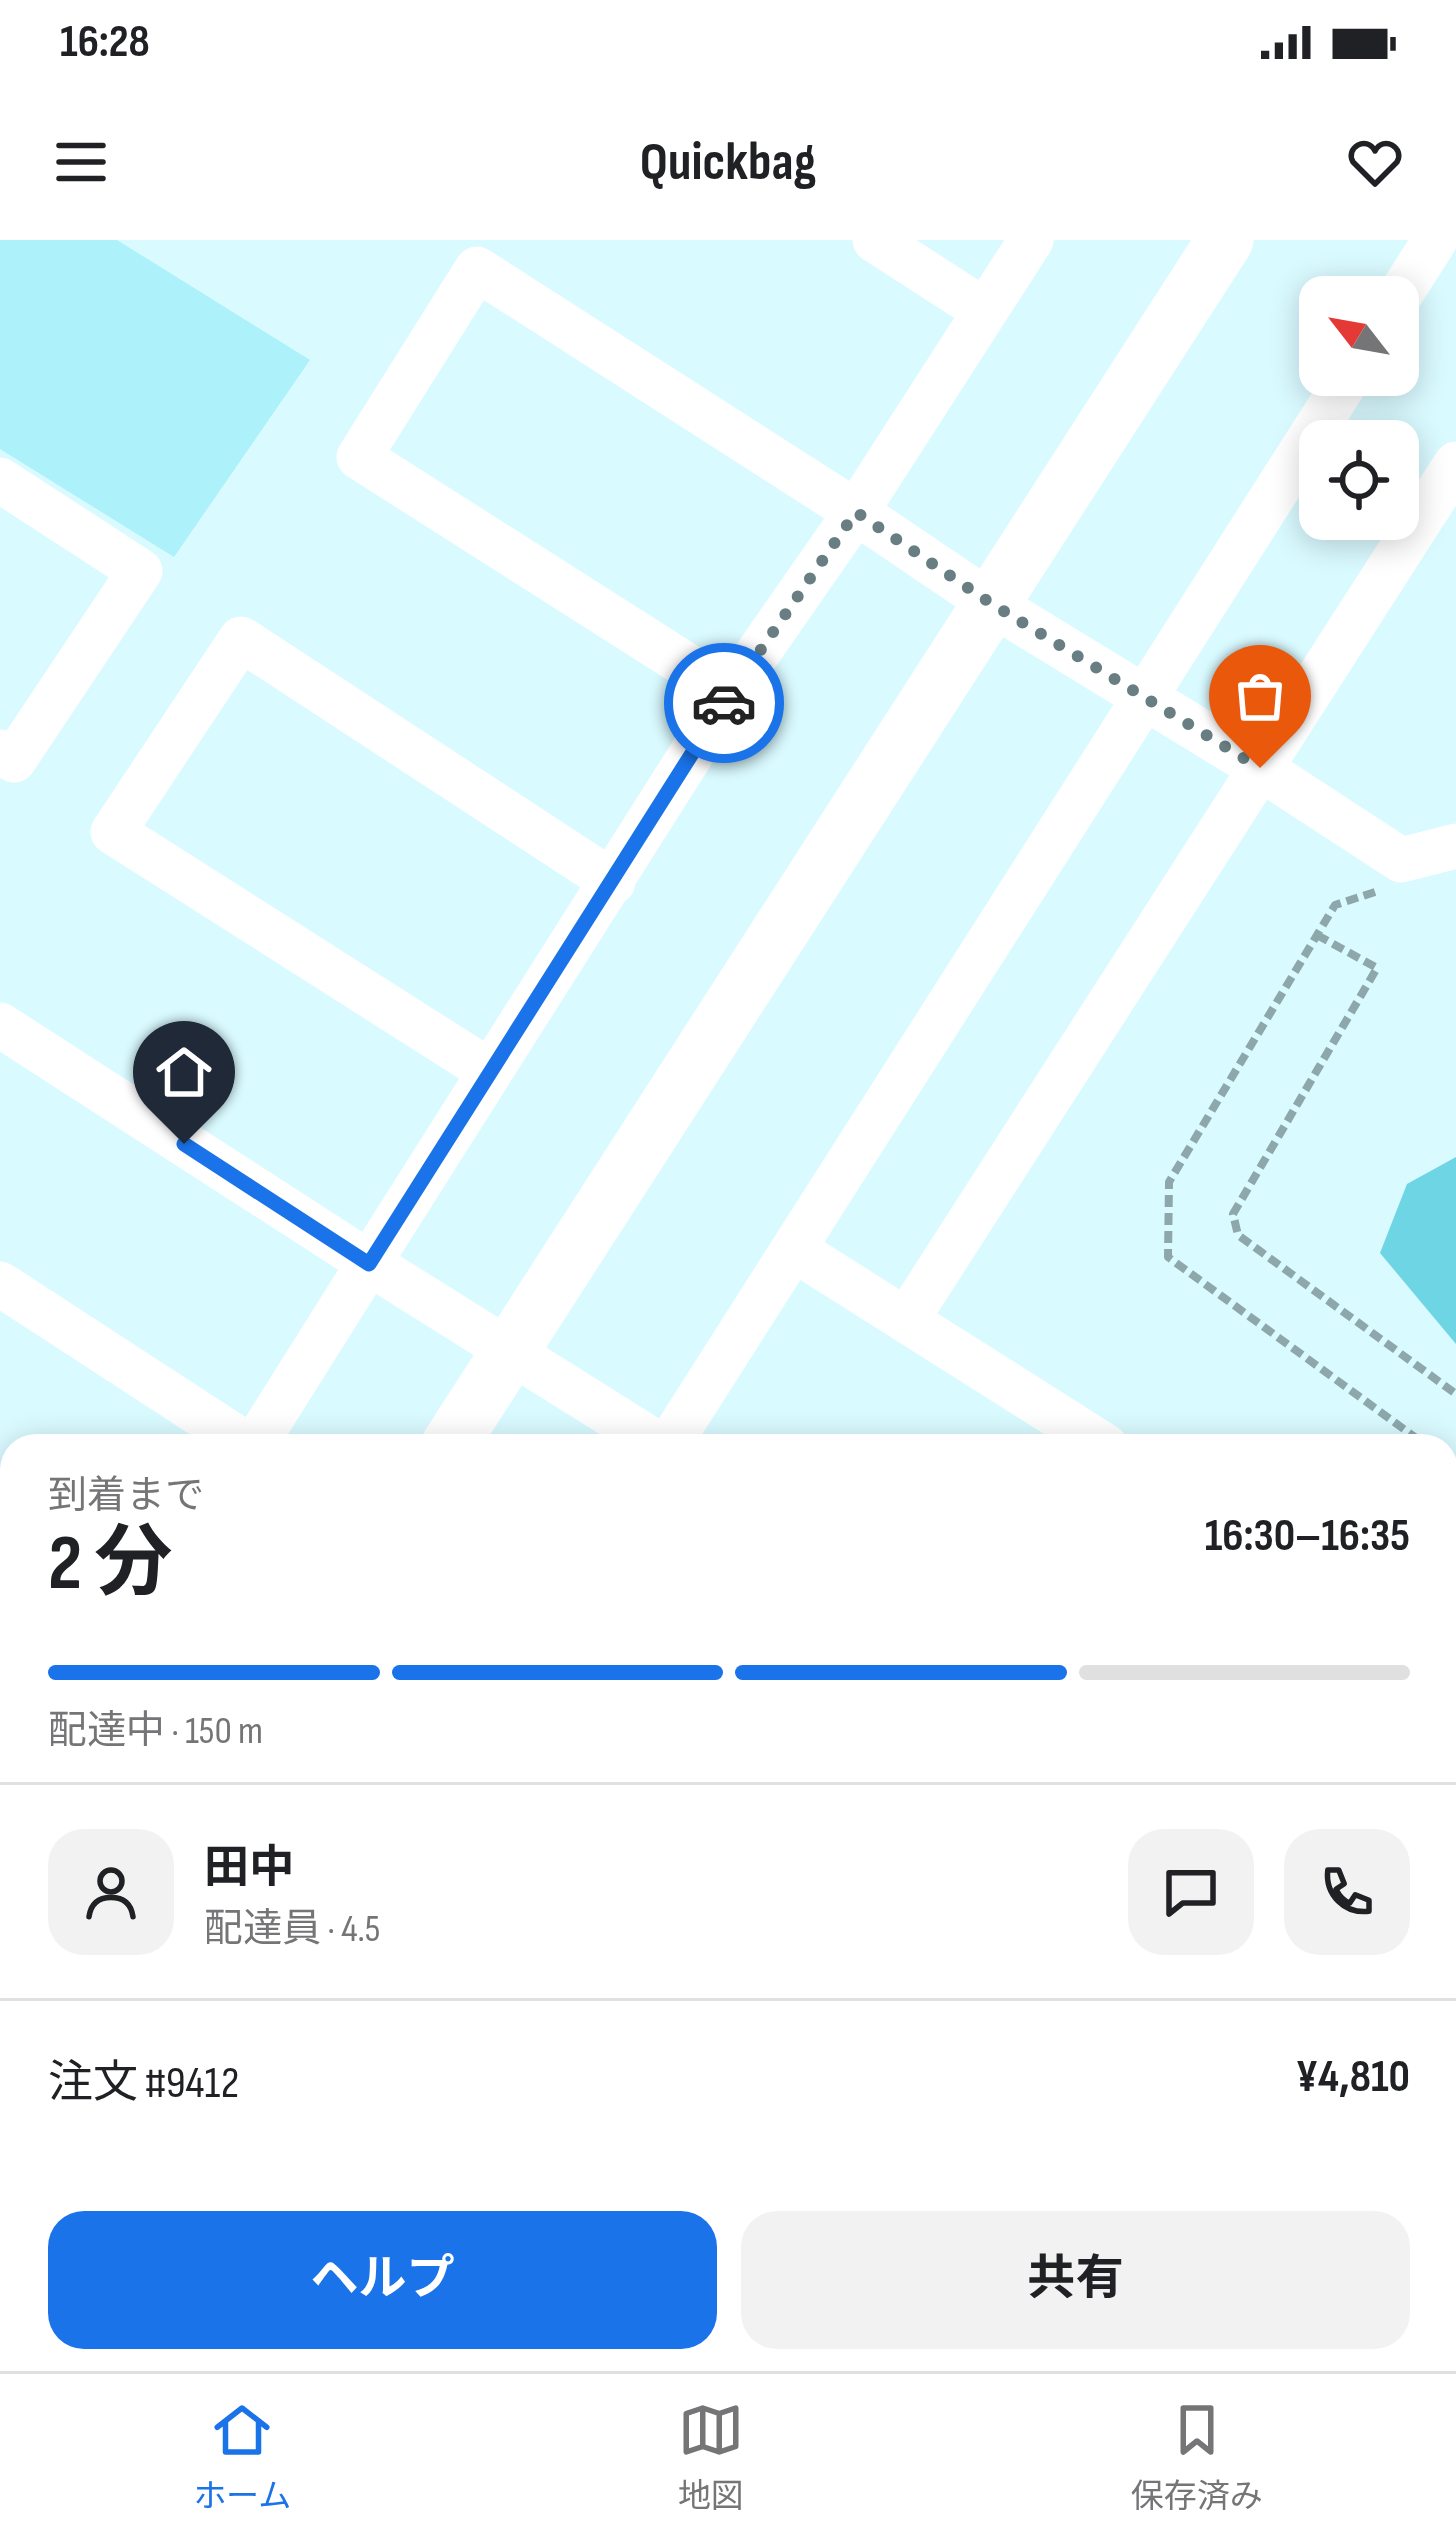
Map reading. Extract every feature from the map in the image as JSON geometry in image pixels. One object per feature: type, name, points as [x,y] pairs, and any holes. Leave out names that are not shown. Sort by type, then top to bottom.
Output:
[{"type":"street","points":[[875,240],[985,311]]},
{"type":"street","points":[[260,1434],[730,693],[856,512],[1031,240]]},
{"type":"street","points":[[457,1434],[1225,240]]},
{"type":"street","points":[[1412,276],[1435,240]]},
{"type":"street","points":[[730,693],[359,457],[477,269],[989,602],[1401,860],[1456,846]]},
{"type":"street","points":[[673,1434],[795,1250],[1337,396]]},
{"type":"street","points":[[907,1319],[1456,464]]},
{"type":"street","points":[[0,480],[140,571],[14,760],[0,752]]},
{"type":"street","points":[[489,1071],[112,832],[242,639],[613,882]]},
{"type":"street","points":[[0,1025],[369,1264],[645,1434]]},
{"type":"street","points":[[795,1250],[1086,1434]]},
{"type":"street","points":[[0,1284],[233,1434]]},
{"type":"path","points":[[1396,886],[1335,905],[1169,1182],[1168,1257],[1411,1434]]},
{"type":"path","points":[[1318,935],[1377,968],[1233,1214],[1238,1235],[1456,1394]]},
{"type":"shaded area","points":[[0,240],[117,240],[310,360],[174,557],[0,449]]},
{"type":"shaded area","points":[[1456,1157],[1456,1344],[1380,1253],[1407,1184]]},
{"type":"way so far","points":[[724,703],[856,512],[989,602],[1260,768]]},
{"type":"route","points":[[184,1144],[369,1264],[724,703]]}]
